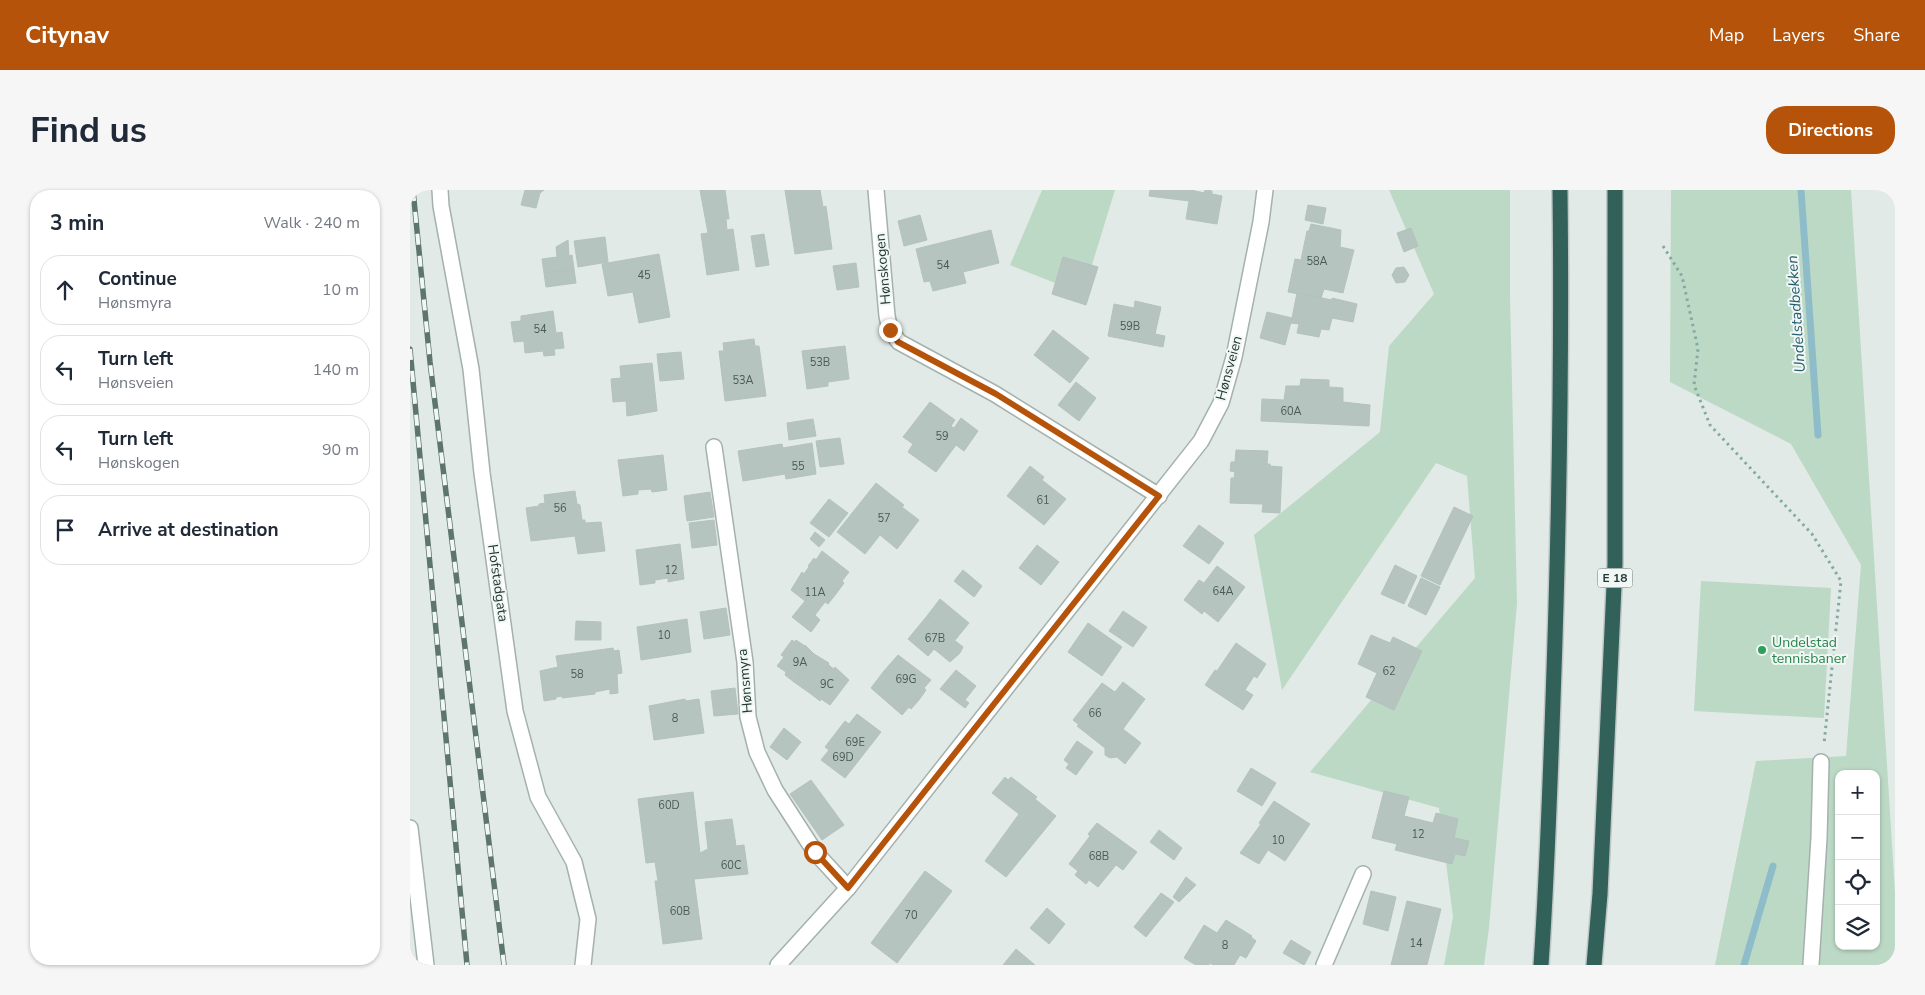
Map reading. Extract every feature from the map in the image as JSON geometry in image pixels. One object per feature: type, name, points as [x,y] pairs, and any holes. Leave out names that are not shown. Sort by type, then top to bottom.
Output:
[{"type":"highway","points":[[1541,965],[1546,889],[1558,568],[1562,288],[1560,190]]},
{"type":"highway","name":"E 18","points":[[1594,965],[1600,894],[1615,564],[1615,190]]},
{"type":"street","name":"Hofstadgata","points":[[440,190],[441,206],[471,369],[482,473],[515,712],[538,797],[574,862],[588,919],[583,965]]},
{"type":"street","name":"Hønskogen","points":[[876,190],[887,316],[890,330],[898,342],[996,394],[1159,496]]},
{"type":"street","name":"Hønsveien","points":[[778,965],[848,888],[1201,441],[1221,403],[1234,357],[1266,190]]},
{"type":"street","name":"Hønsmyra","points":[[714,447],[745,662],[748,717],[757,752],[775,790],[815,852],[848,888]]},
{"type":"street","points":[[1810,965],[1819,838],[1821,762]]},
{"type":"street","points":[[410,828],[426,965]]},
{"type":"street","points":[[1324,965],[1363,874]]},
{"type":"path","points":[[1663,246],[1682,276],[1698,349],[1694,385],[1710,425],[1812,534],[1841,581],[1826,731],[1821,762]]},
{"type":"green space","points":[[1042,190],[1115,190],[1083,294],[1010,265]]},
{"type":"green space","points":[[1389,190],[1510,190],[1510,296],[1517,603],[1489,928],[1484,965],[1444,965],[1453,917],[1439,808],[1310,772],[1475,578],[1467,476],[1436,463],[1282,690],[1254,535],[1380,432],[1389,346],[1434,294]]},
{"type":"green space","points":[[1671,190],[1851,190],[1895,893],[1895,965],[1715,965],[1756,761],[1846,756],[1861,565],[1791,444],[1670,382]]},
{"type":"green space","name":"Undelstad tennisbaner","points":[[1701,581],[1831,588],[1824,718],[1694,711]]},
{"type":"building","points":[[525,190],[544,190],[540,193],[536,208],[521,205]]},
{"type":"building","points":[[700,190],[725,190],[729,219],[726,219],[727,230],[733,229],[739,270],[707,275],[701,234],[708,233]]},
{"type":"building","points":[[785,190],[820,190],[823,207],[826,206],[832,249],[795,254]]},
{"type":"building","points":[[1150,190],[1191,190],[1204,193],[1205,190],[1222,196],[1217,224],[1186,219],[1189,201],[1149,196]]},
{"type":"building","points":[[1308,205],[1326,208],[1323,224],[1305,220]]},
{"type":"building","points":[[920,215],[927,240],[904,246],[898,221]]},
{"type":"building","points":[[1311,224],[1341,230],[1340,247],[1354,250],[1343,293],[1324,289],[1321,298],[1288,292],[1295,259],[1301,260],[1307,231],[1309,231]]},
{"type":"building","points":[[1411,228],[1418,246],[1404,252],[1397,233]]},
{"type":"building","points":[[991,230],[999,263],[963,272],[966,283],[933,291],[930,281],[924,282],[916,249]]},
{"type":"building","points":[[764,234],[769,265],[756,267],[751,236]]},
{"type":"building","points":[[605,237],[608,262],[578,267],[574,241]]},
{"type":"building","points":[[568,240],[569,256],[572,255],[574,269],[544,273],[542,259],[557,257],[556,247]]},
{"type":"building","points":[[659,254],[670,317],[639,323],[633,292],[608,296],[602,264]]},
{"type":"building","points":[[1063,257],[1098,267],[1086,305],[1052,294]]},
{"type":"building","points":[[856,263],[859,287],[837,290],[833,266]]},
{"type":"building","points":[[1404,267],[1409,275],[1405,282],[1396,283],[1392,275],[1396,268]]},
{"type":"building","points":[[574,269],[576,283],[546,287],[544,273]]},
{"type":"building","points":[[1297,293],[1357,304],[1353,322],[1332,318],[1329,330],[1321,329],[1319,337],[1297,333],[1299,324],[1291,323]]},
{"type":"building","points":[[1135,301],[1161,307],[1155,334],[1165,336],[1163,347],[1108,336],[1114,304],[1134,308]]},
{"type":"building","points":[[553,311],[556,333],[562,332],[564,348],[554,349],[555,355],[544,356],[543,351],[525,353],[524,341],[514,342],[511,322],[521,321],[521,316]]},
{"type":"building","points":[[1267,312],[1292,318],[1285,345],[1260,338]]},
{"type":"building","points":[[1053,330],[1089,358],[1070,383],[1034,355]]},
{"type":"building","points":[[754,339],[755,346],[759,346],[766,396],[725,401],[719,351],[724,351],[723,343]]},
{"type":"building","points":[[845,346],[849,379],[828,382],[828,386],[807,389],[802,351]]},
{"type":"building","points":[[681,352],[684,379],[660,381],[657,354]]},
{"type":"building","points":[[652,363],[657,411],[627,416],[626,401],[613,402],[611,379],[621,378],[620,366]]},
{"type":"building","points":[[1301,379],[1329,380],[1329,387],[1343,388],[1343,402],[1370,405],[1369,426],[1261,421],[1262,399],[1284,400],[1286,386],[1300,386]]},
{"type":"building","points":[[1076,382],[1096,398],[1079,421],[1058,405]]},
{"type":"building","points":[[930,402],[955,420],[951,426],[954,428],[961,418],[978,431],[964,451],[956,445],[936,472],[908,452],[913,444],[903,437]]},
{"type":"building","points":[[813,419],[816,436],[789,440],[787,423]]},
{"type":"building","points":[[840,438],[844,464],[820,467],[816,441]]},
{"type":"building","points":[[812,443],[816,474],[786,479],[785,474],[743,481],[738,451],[782,444],[783,448]]},
{"type":"building","points":[[1236,450],[1268,451],[1267,464],[1282,467],[1280,513],[1262,512],[1263,504],[1230,503],[1231,478],[1234,478],[1235,472],[1230,471],[1231,462],[1235,462]]},
{"type":"building","points":[[663,455],[667,490],[652,492],[651,489],[638,490],[638,494],[623,496],[618,460]]},
{"type":"building","points":[[1030,466],[1044,477],[1042,480],[1066,499],[1044,525],[1007,496]]},
{"type":"building","points":[[876,483],[904,505],[902,507],[919,520],[897,549],[880,535],[865,554],[837,532]]},
{"type":"building","points":[[575,491],[577,504],[580,505],[582,520],[585,520],[585,523],[601,522],[605,551],[578,554],[575,536],[531,541],[526,508],[545,503],[544,495]]},
{"type":"building","points":[[710,492],[714,517],[687,521],[684,496]]},
{"type":"building","points":[[829,499],[848,513],[829,537],[810,523]]},
{"type":"building","points":[[1454,507],[1473,516],[1440,585],[1421,576]]},
{"type":"building","points":[[714,520],[717,545],[692,548],[689,523]]},
{"type":"building","points":[[1199,525],[1224,543],[1209,564],[1183,546]]},
{"type":"building","points":[[815,532],[825,540],[819,547],[810,539]]},
{"type":"building","points":[[680,544],[684,579],[668,582],[668,578],[655,580],[655,583],[640,585],[636,550]]},
{"type":"building","points":[[1037,545],[1059,562],[1041,585],[1019,568]]},
{"type":"building","points":[[822,551],[849,572],[836,594],[806,571],[814,558],[816,560]]},
{"type":"building","points":[[1395,565],[1417,576],[1404,604],[1381,594]]},
{"type":"building","points":[[1217,566],[1245,587],[1218,622],[1204,611],[1202,614],[1184,600],[1199,580],[1204,583]]},
{"type":"building","points":[[963,570],[982,586],[974,597],[954,581]]},
{"type":"building","points":[[806,571],[836,594],[828,604],[825,602],[815,615],[820,620],[811,632],[792,617],[805,601],[791,590],[802,572],[804,574]]},
{"type":"building","points":[[1421,578],[1440,587],[1426,615],[1408,606]]},
{"type":"building","points":[[940,599],[969,623],[956,639],[927,616]]},
{"type":"building","points":[[726,608],[730,635],[704,639],[700,612]]},
{"type":"building","points":[[1123,611],[1147,627],[1133,647],[1109,631]]},
{"type":"building","points":[[927,616],[963,647],[960,653],[950,662],[934,649],[928,656],[908,639]]},
{"type":"building","points":[[687,619],[691,652],[641,660],[637,627]]},
{"type":"building","points":[[576,621],[601,622],[601,640],[575,640]]},
{"type":"building","points":[[1088,623],[1122,647],[1102,676],[1068,652]]},
{"type":"building","points":[[1371,635],[1390,643],[1393,637],[1422,651],[1394,710],[1366,697],[1377,673],[1358,664]]},
{"type":"building","points":[[792,640],[805,645],[814,654],[794,682],[785,675],[786,672],[777,666],[784,657],[781,655]]},
{"type":"building","points":[[1236,643],[1266,664],[1257,678],[1254,676],[1245,690],[1253,695],[1243,710],[1205,685]]},
{"type":"building","points":[[613,648],[614,651],[619,650],[622,673],[617,674],[618,693],[610,694],[610,689],[595,692],[595,694],[562,698],[562,696],[544,701],[540,671],[558,667],[556,656]]},
{"type":"building","points":[[814,654],[829,663],[831,667],[811,694],[794,682]]},
{"type":"building","points":[[898,655],[931,680],[924,688],[926,690],[919,700],[884,671]]},
{"type":"building","points":[[831,667],[834,669],[835,667],[849,680],[830,705],[821,699],[820,701],[811,694]]},
{"type":"building","points":[[956,670],[976,686],[965,700],[969,703],[965,708],[940,689]]},
{"type":"building","points":[[884,671],[919,700],[902,715],[871,688]]},
{"type":"building","points":[[1123,682],[1145,699],[1123,729],[1141,743],[1125,764],[1117,757],[1110,758],[1105,755],[1105,748],[1077,726],[1079,725],[1073,720],[1102,683],[1115,692]]},
{"type":"building","points":[[735,688],[738,714],[714,716],[711,691]]},
{"type":"building","points":[[685,699],[686,701],[699,699],[704,733],[654,740],[649,706]]},
{"type":"building","points":[[857,714],[881,732],[845,778],[821,760],[829,750],[825,747],[845,721],[849,724]]},
{"type":"building","points":[[784,728],[801,742],[787,760],[770,747]]},
{"type":"building","points":[[1077,741],[1093,752],[1076,775],[1066,768],[1069,764],[1064,760]]},
{"type":"building","points":[[1251,768],[1276,783],[1262,806],[1237,791]]},
{"type":"building","points":[[1005,777],[1008,780],[1011,777],[1037,797],[1035,799],[1056,816],[1006,877],[985,861],[1019,814],[992,793]]},
{"type":"building","points":[[811,780],[844,825],[822,840],[790,794]]},
{"type":"building","points":[[1384,791],[1409,797],[1404,816],[1433,823],[1436,813],[1458,819],[1454,838],[1469,841],[1465,856],[1455,854],[1452,864],[1395,850],[1397,844],[1372,838]]},
{"type":"building","points":[[693,792],[700,853],[708,849],[705,822],[732,819],[736,846],[744,845],[748,874],[694,879],[702,939],[663,944],[655,881],[658,881],[655,862],[646,863],[638,799]]},
{"type":"building","points":[[1274,801],[1310,824],[1285,861],[1268,850],[1259,864],[1240,853],[1261,824],[1259,823]]},
{"type":"building","points":[[1097,823],[1137,852],[1123,870],[1116,865],[1098,887],[1089,880],[1086,884],[1075,875],[1078,871],[1069,864],[1090,836],[1088,834]]},
{"type":"building","points":[[1159,830],[1182,848],[1174,860],[1150,842]]},
{"type":"building","points":[[925,871],[952,891],[897,963],[871,943]]},
{"type":"building","points":[[1186,877],[1196,885],[1179,902],[1173,897]]},
{"type":"building","points":[[1371,891],[1396,897],[1388,931],[1363,924]]},
{"type":"building","points":[[1161,893],[1174,902],[1146,937],[1134,927]]},
{"type":"building","points":[[1407,901],[1441,909],[1427,965],[1391,965]]},
{"type":"building","points":[[1047,908],[1065,924],[1049,944],[1030,928]]},
{"type":"building","points":[[1226,920],[1252,936],[1256,941],[1246,958],[1240,955],[1234,965],[1213,965],[1210,963],[1209,965],[1196,965],[1184,958],[1204,925],[1217,933]]},
{"type":"building","points":[[1291,940],[1311,952],[1304,965],[1283,953]]},
{"type":"building","points":[[1016,949],[1035,965],[1003,965]]},
{"type":"waterway","name":"Undelstadbekken","points":[[1801,190],[1818,435]]},
{"type":"waterway","points":[[1744,965],[1773,866]]},
{"type":"railway","points":[[413,190],[430,362],[504,965]]},
{"type":"railway","points":[[410,349],[467,965]]},
{"type":"place","name":"Undelstad tennisbaner","points":[[1762,650]]},
{"type":"route","points":[[815,852],[848,888],[1159,496],[996,394],[898,342],[890,330]]}]
